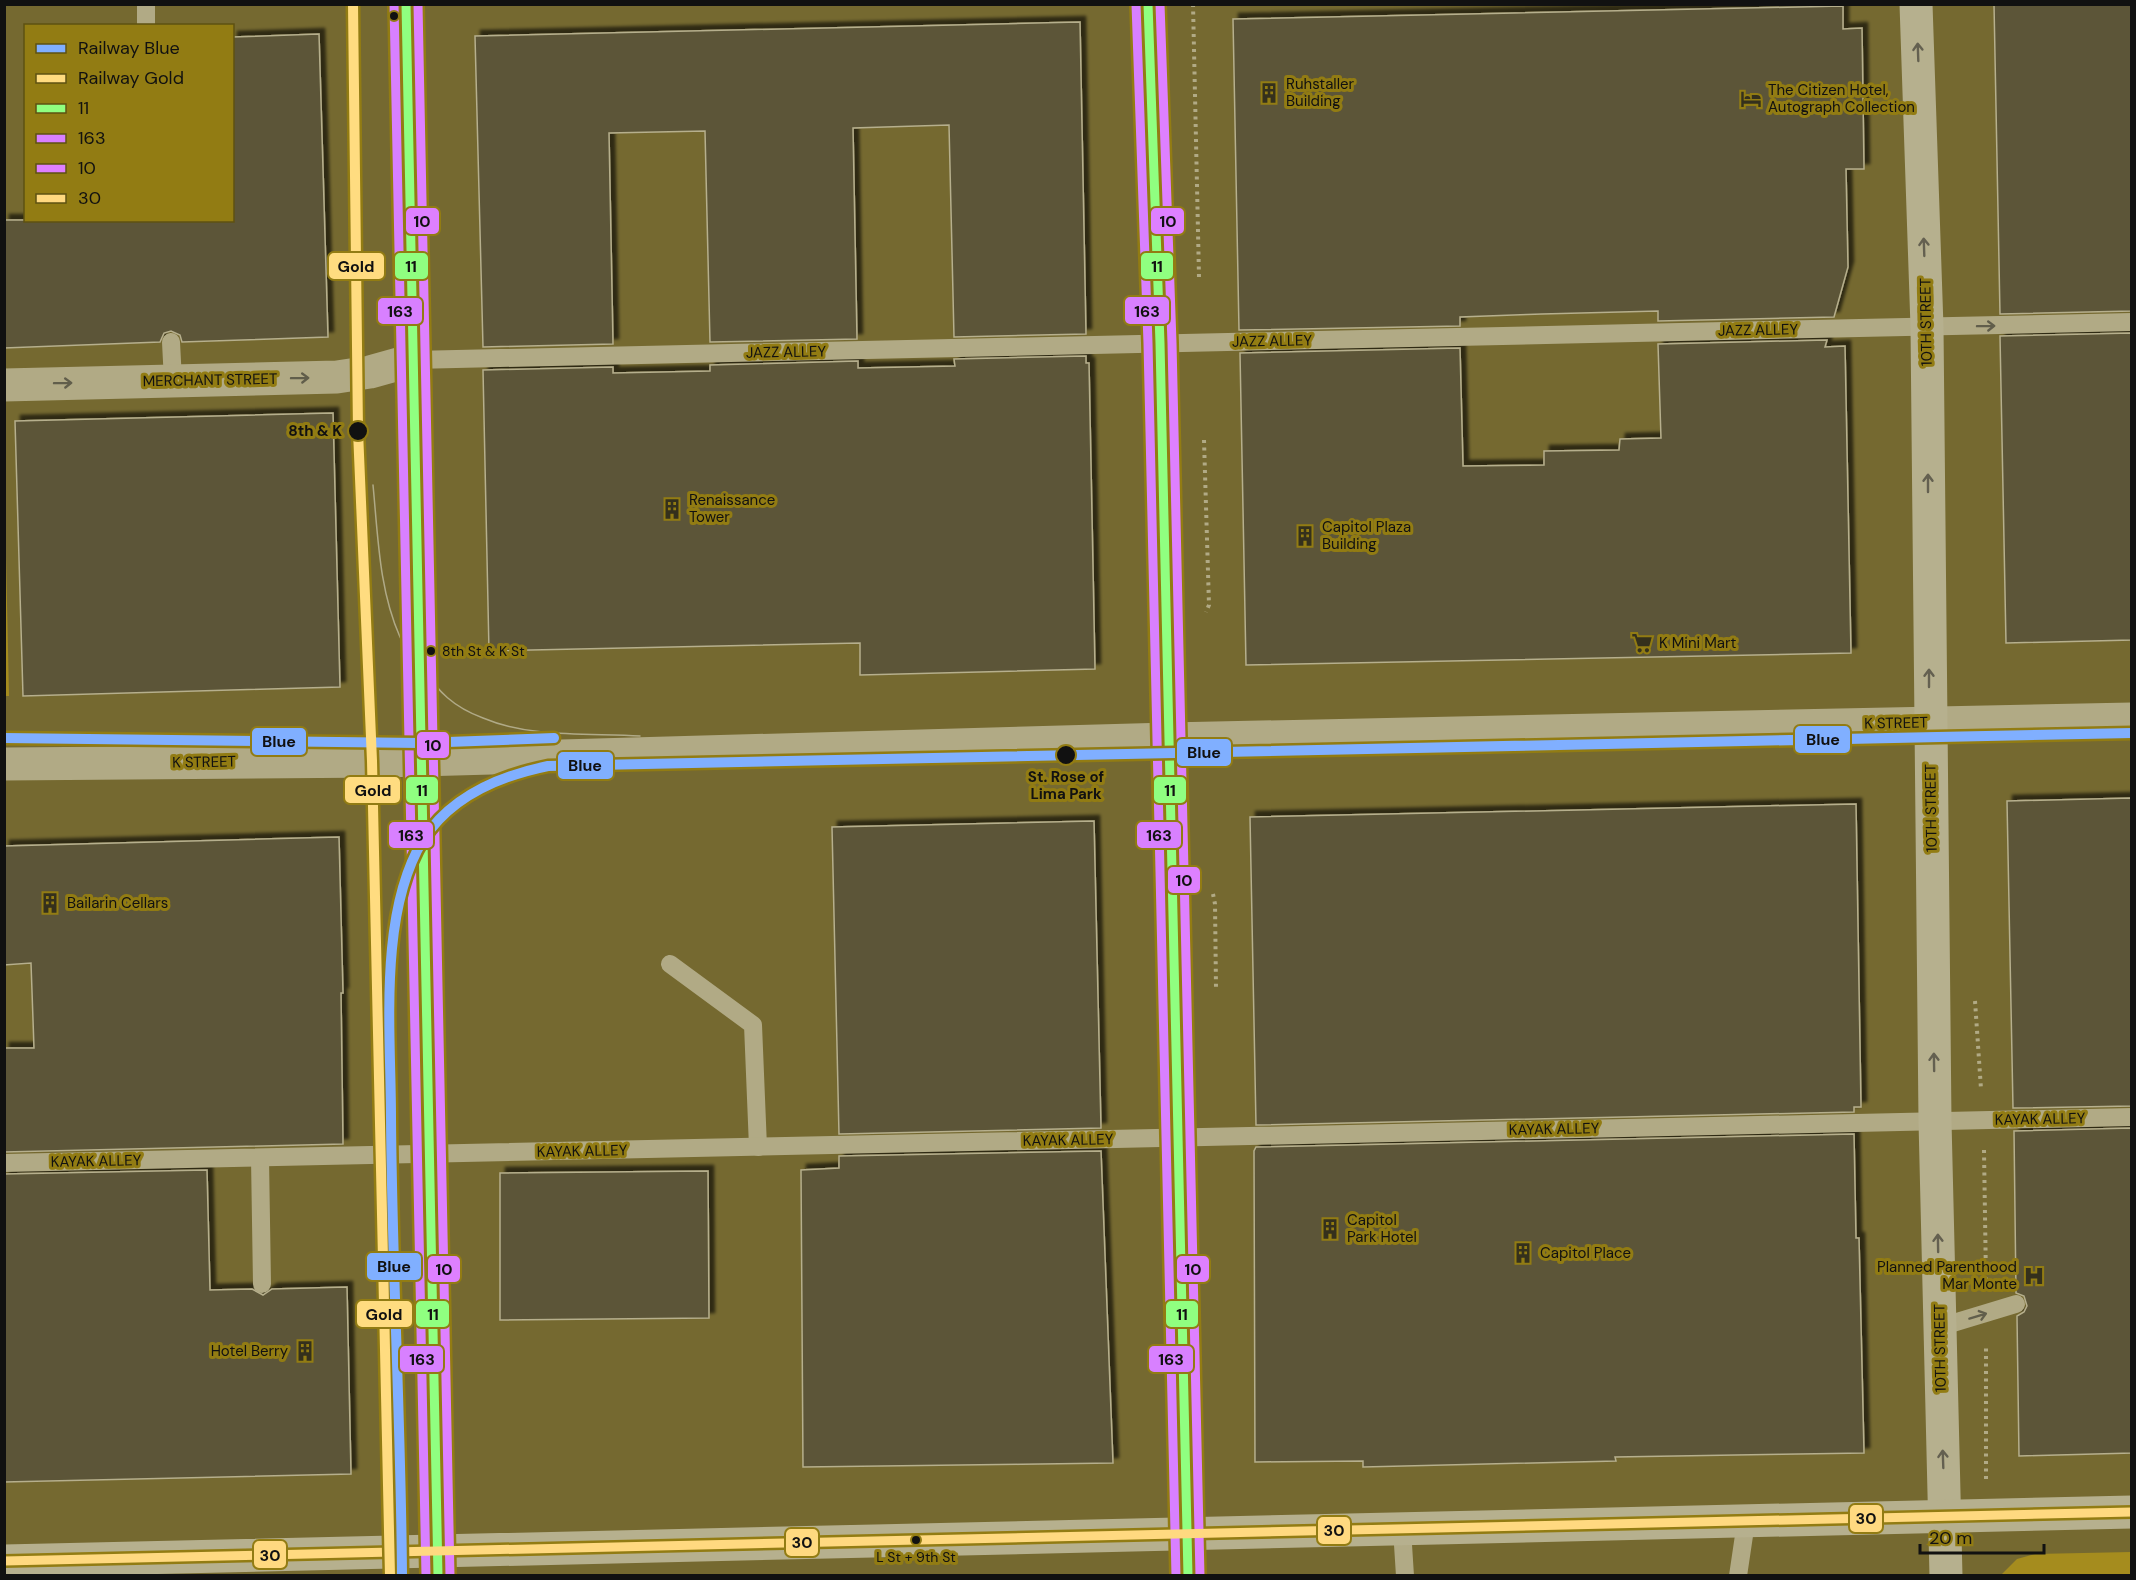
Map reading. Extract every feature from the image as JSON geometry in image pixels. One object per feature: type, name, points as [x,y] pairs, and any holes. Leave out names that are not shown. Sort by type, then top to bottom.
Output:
[{"type":"street","points":[[406,4],[438,1563]]},
{"type":"street","points":[[1148,4],[1160,344],[1188,1575]]},
{"type":"street","name":"10TH STREET","points":[[1916,4],[1927,327],[1935,1121],[1946,1575]]},
{"type":"street","name":"MERCHANT STREET","points":[[4,385],[337,377],[370,372],[413,360]]},
{"type":"street","name":"K STREET","points":[[4,764],[421,759],[1169,739],[2132,719]]},
{"type":"street","points":[[4,1561],[438,1563],[1187,1534],[2132,1512]]},
{"type":"lane","points":[[146,4],[146,24]]},
{"type":"lane","name":"JAZZ ALLEY","points":[[413,360],[2132,322]]},
{"type":"lane","points":[[171,342],[173,381]]},
{"type":"lane","points":[[670,964],[753,1025],[758,1147]]},
{"type":"lane","name":"KAYAK ALLEY","points":[[4,1163],[2132,1117]]},
{"type":"lane","points":[[260,1158],[262,1284]]},
{"type":"lane","points":[[1940,1327],[2016,1304]]},
{"type":"lane","points":[[1738,1575],[1746,1521]]},
{"type":"lane","points":[[1402,1529],[1405,1575]]},
{"type":"shaded area","points":[[5,510],[9,696],[4,696]]},
{"type":"shaded area","points":[[2131,1552],[2131,1575],[2001,1575],[2017,1559],[2035,1554]]},
{"type":"building","points":[[1994,4],[2132,4],[2132,311],[2000,314]]},
{"type":"building","points":[[1843,6],[1843,29],[1862,28],[1864,169],[1846,169],[1848,267],[1834,317],[1658,321],[1658,311],[1460,317],[1460,326],[1239,330],[1233,19]]},
{"type":"building","points":[[1080,22],[1086,334],[954,337],[949,125],[853,128],[857,339],[710,342],[705,131],[609,133],[613,344],[483,347],[475,36]]},
{"type":"building","points":[[319,34],[328,337],[182,342],[180,335],[171,331],[164,333],[160,342],[4,348],[4,220],[24,220],[24,222],[234,222],[234,37]]},
{"type":"building","points":[[2132,333],[2132,640],[2006,643],[2000,336]]},
{"type":"building","points":[[1827,340],[1825,347],[1845,346],[1851,653],[1246,665],[1240,353],[1460,348],[1463,466],[1544,465],[1544,451],[1619,450],[1620,439],[1661,438],[1658,344]]},
{"type":"building","points":[[1086,356],[1086,363],[1089,363],[1095,669],[860,675],[860,643],[489,651],[483,370],[613,367],[613,373],[710,371],[710,365],[858,361],[858,368],[955,366],[954,359]]},
{"type":"building","points":[[333,413],[340,687],[23,696],[15,421]]},
{"type":"building","points":[[2132,798],[2132,1106],[2013,1108],[2007,801]]},
{"type":"building","points":[[1856,804],[1861,1107],[1854,1107],[1854,1112],[1256,1125],[1250,817]]},
{"type":"building","points":[[1094,821],[1101,1128],[839,1134],[832,827]]},
{"type":"building","points":[[339,837],[343,993],[341,993],[343,1144],[4,1152],[4,1048],[34,1048],[31,963],[4,965],[4,846]]},
{"type":"building","points":[[2132,1128],[2132,1453],[2019,1456],[2017,1316],[2024,1312],[2027,1306],[2024,1296],[2016,1293],[2014,1131]]},
{"type":"building","points":[[1854,1134],[1864,1453],[1615,1457],[1616,1461],[1363,1467],[1363,1461],[1255,1462],[1254,1151],[1256,1147]]},
{"type":"building","points":[[1101,1151],[1113,1463],[803,1467],[801,1170],[839,1168],[839,1156]]},
{"type":"building","points":[[207,1170],[210,1290],[252,1289],[263,1295],[272,1289],[347,1287],[351,1474],[4,1482],[4,1174]]},
{"type":"building","points":[[708,1171],[709,1318],[500,1320],[500,1173]]},
{"type":"tram line","points":[[373,485],[380,562],[393,619],[407,649],[448,698],[472,714],[520,729],[540,732],[640,736]]},
{"type":"rail line","name":"Gold","points":[[353,4],[358,431],[372,761],[390,1576]]},
{"type":"rail line","name":"Blue","points":[[402,1576],[389,1012],[393,938],[399,903],[409,870],[423,840],[447,811],[494,782],[548,766],[2132,733]]},
{"type":"rail line","name":"Blue","points":[[4,738],[420,743],[554,738]]},
{"type":"transit line","name":"163","points":[[394,4],[426,1576]]},
{"type":"transit line","name":"11","points":[[406,4],[438,1576]]},
{"type":"transit line","name":"10","points":[[418,4],[450,1576]]},
{"type":"transit line","name":"163","points":[[1136,4],[1148,343],[1176,1576]]},
{"type":"transit line","name":"11","points":[[1148,4],[1160,343],[1188,1576]]},
{"type":"transit line","name":"10","points":[[1160,4],[1172,343],[1200,1576]]},
{"type":"transit line","name":"30","points":[[4,1561],[2132,1512]]},
{"type":"place","name":"Ruhstaller Building","points":[[1269,93]]},
{"type":"place","name":"The Citizen Hotel, Autograph Collection","points":[[1751,99]]},
{"type":"place","name":"8th & K","points":[[358,431]]},
{"type":"place","name":"Renaissance Tower","points":[[672,509]]},
{"type":"place","name":"Capitol Plaza Building","points":[[1305,536]]},
{"type":"place","name":"K Mini Mart","points":[[1642,643]]},
{"type":"place","name":"8th St & K St","points":[[431,651]]},
{"type":"place","name":"St. Rose of Lima Park","points":[[1066,755]]},
{"type":"place","name":"Bailarin Cellars","points":[[50,903]]},
{"type":"place","name":"Capitol Park Hotel","points":[[1330,1229]]},
{"type":"place","name":"Capitol Place","points":[[1523,1253]]},
{"type":"place","name":"Planned Parenthood Mar Monte","points":[[2034,1276]]},
{"type":"place","name":"Hotel Berry","points":[[305,1351]]},
{"type":"place","name":"L St + 9th St","points":[[916,1540]]}]
